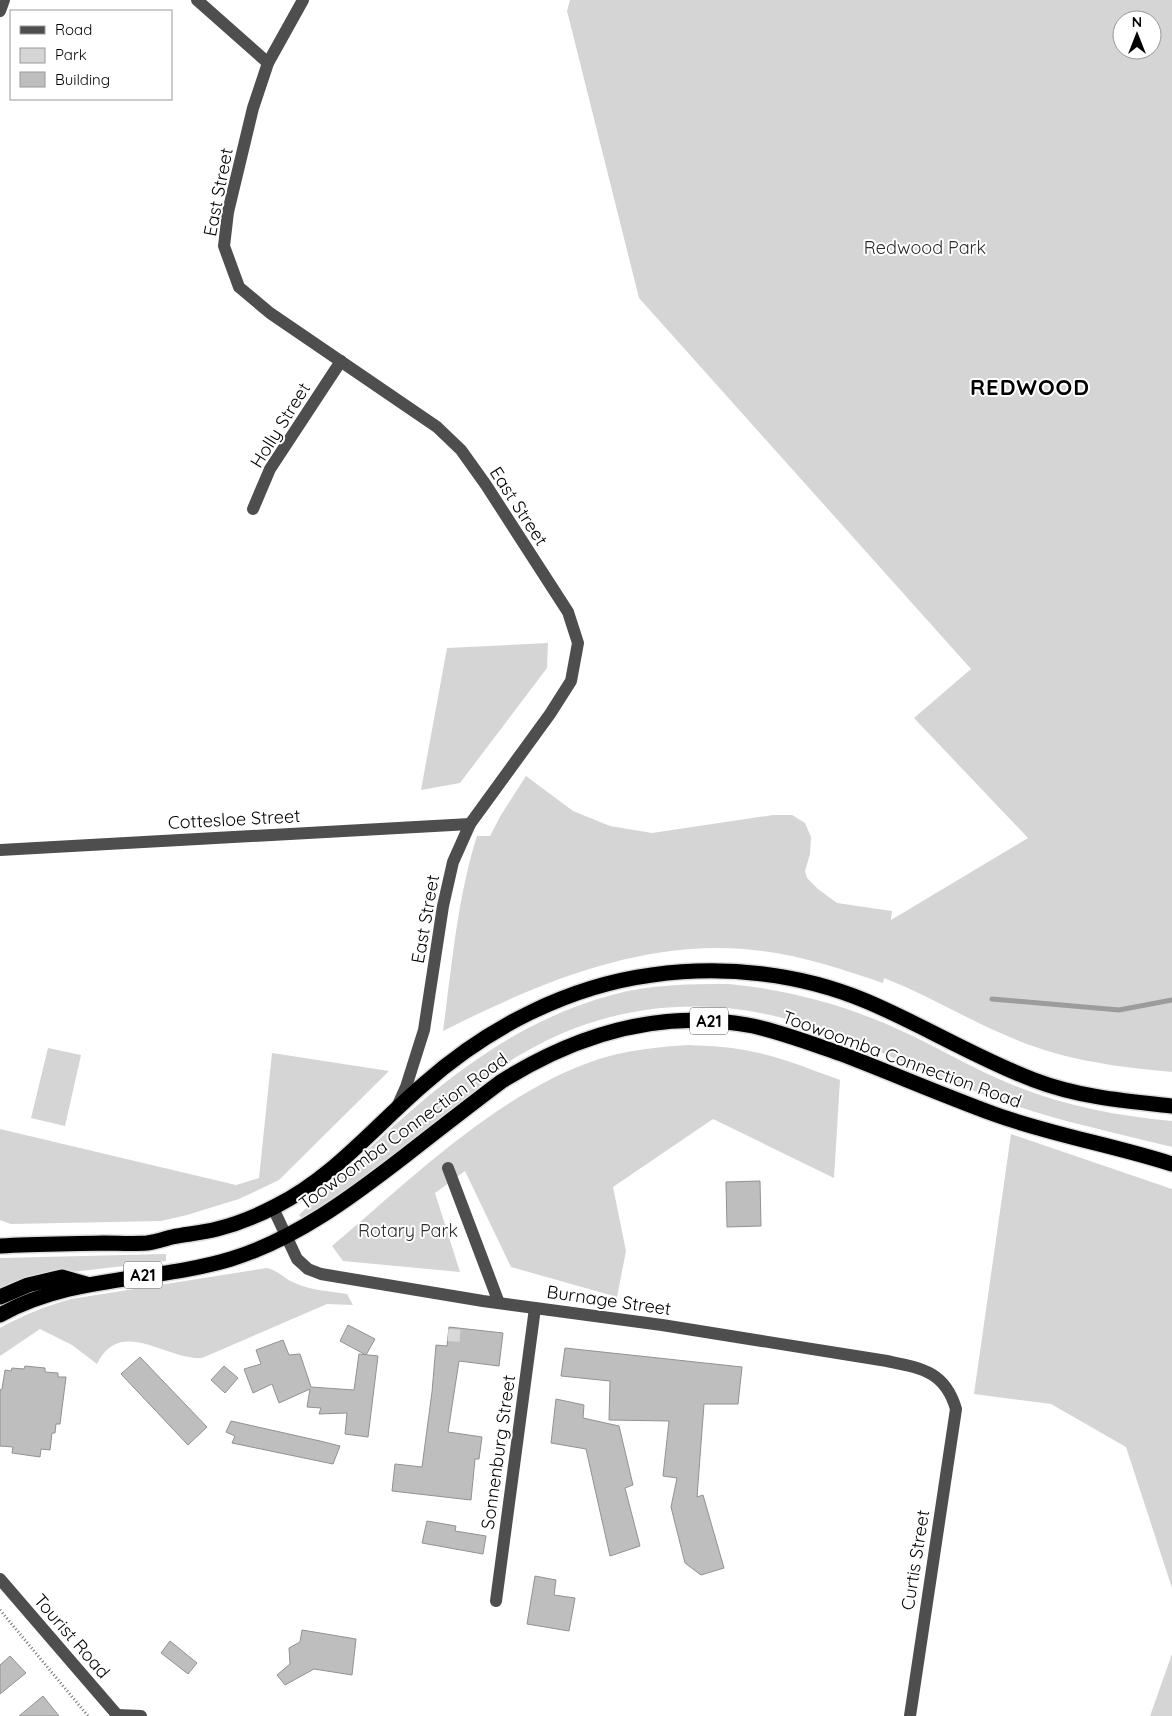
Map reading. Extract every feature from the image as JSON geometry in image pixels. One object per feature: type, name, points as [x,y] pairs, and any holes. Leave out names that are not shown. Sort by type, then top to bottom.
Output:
[{"type":"highway","name":"Toowoomba Connection Road","points":[[0,1246],[148,1243],[215,1230],[242,1222],[273,1208],[309,1186],[444,1066],[506,1025],[568,996],[622,980],[649,975],[702,970],[752,973],[811,982],[863,1000],[1000,1066],[1035,1080],[1094,1097],[1172,1106]]},
{"type":"highway","name":"Toowoomba Connection Road","points":[[0,1315],[18,1305],[35,1299],[87,1285],[232,1259],[285,1236],[365,1186],[490,1090],[522,1068],[574,1043],[606,1032],[636,1025],[664,1022],[724,1022],[753,1026],[781,1033],[996,1115],[1172,1164]]},
{"type":"highway","points":[[0,1297],[28,1285],[62,1277],[87,1285]]},
{"type":"street","points":[[0,11],[4,0]]},
{"type":"street","points":[[197,0],[268,63]]},
{"type":"street","name":"East Street","points":[[303,0],[268,63],[254,108],[230,203],[224,246],[239,287],[270,313],[437,426],[461,450],[486,485],[568,612],[578,642],[571,681],[550,714],[470,824],[453,862],[443,906],[424,1030],[406,1087],[396,1110]]},
{"type":"street","name":"Holly Street","points":[[253,509],[270,469],[340,360]]},
{"type":"street","name":"Cottesloe Street","points":[[0,850],[470,824]]},
{"type":"street","points":[[448,1168],[499,1303]]},
{"type":"street","name":"Burnage Street","points":[[273,1208],[285,1236],[300,1263],[308,1269],[321,1274],[499,1303],[662,1325],[916,1367],[932,1374],[945,1385],[952,1396],[956,1409]]},
{"type":"street","name":"Sonnenburg Street","points":[[496,1601],[536,1308]]},
{"type":"street","name":"Curtis Street","points":[[910,1716],[956,1409]]},
{"type":"street","name":"Tourist Road","points":[[0,1579],[117,1715]]},
{"type":"street","points":[[117,1715],[142,1716]]},
{"type":"path","points":[[0,1610],[88,1716]]},
{"type":"green space","name":"Redwood Park","points":[[570,0],[1172,0],[1172,1072],[1090,1061],[1031,1046],[884,978],[883,983],[824,964],[778,953],[720,948],[679,950],[638,957],[598,967],[519,995],[443,1031],[460,908],[477,836],[490,836],[526,776],[573,811],[610,826],[652,833],[773,815],[792,815],[805,823],[811,837],[810,854],[805,871],[807,878],[837,903],[892,911],[891,920],[1028,838],[914,718],[971,669],[639,298],[567,11]]},
{"type":"green space","points":[[548,643],[547,668],[460,783],[421,790],[447,648]]},
{"type":"green space","points":[[729,984],[797,995],[862,1014],[904,1032],[999,1079],[1052,1099],[1111,1113],[1172,1121],[1172,1147],[1018,1106],[970,1089],[842,1037],[790,1020],[726,1008],[661,1008],[598,1020],[567,1031],[522,1053],[499,1069],[461,1102],[344,1192],[303,1220],[299,1215],[370,1148],[442,1085],[481,1057],[522,1032],[565,1011],[626,991],[670,985]]},
{"type":"green space","name":"Rotary Park","points":[[688,1045],[746,1050],[798,1064],[840,1080],[834,1178],[713,1119],[613,1187],[626,1251],[617,1297],[511,1267],[465,1171],[435,1193],[460,1272],[343,1261],[332,1246],[425,1166],[491,1115],[526,1093],[562,1074],[599,1059],[643,1049]]},
{"type":"green space","points":[[48,1048],[81,1055],[65,1126],[31,1118]]},
{"type":"green space","points":[[272,1053],[389,1071],[279,1180],[239,1199],[161,1221],[11,1224],[0,1220],[0,1129],[236,1185],[259,1178]]},
{"type":"green space","points":[[1011,1134],[1172,1189],[1172,1588],[1126,1447],[1051,1404],[974,1394]]},
{"type":"green space","points":[[166,1254],[166,1261],[47,1275],[0,1291],[0,1258]]},
{"type":"green space","points":[[267,1268],[303,1286],[347,1294],[353,1305],[327,1304],[202,1358],[188,1357],[145,1344],[131,1342],[118,1343],[107,1350],[97,1364],[72,1345],[40,1329],[0,1356],[0,1328],[26,1315],[71,1299]]},
{"type":"green space","points":[[1172,1654],[1172,1716],[1150,1716]]},
{"type":"building","points":[[760,1181],[761,1226],[727,1227],[726,1182]]},
{"type":"building","points":[[348,1325],[375,1339],[366,1355],[340,1341]]},
{"type":"building","points":[[449,1327],[503,1333],[499,1366],[459,1361],[448,1432],[482,1437],[479,1459],[475,1459],[471,1500],[392,1491],[395,1464],[422,1467],[436,1345],[447,1346]]},
{"type":"building","points":[[283,1340],[289,1355],[300,1354],[311,1387],[354,1390],[359,1354],[378,1356],[368,1437],[345,1434],[347,1413],[319,1414],[321,1408],[307,1407],[310,1389],[279,1403],[272,1384],[253,1393],[244,1369],[261,1364],[256,1350]]},
{"type":"building","points":[[565,1348],[742,1367],[738,1404],[704,1404],[697,1497],[703,1495],[724,1568],[701,1575],[685,1563],[671,1507],[677,1478],[663,1476],[669,1421],[609,1420],[610,1381],[561,1376]]},
{"type":"building","points":[[140,1357],[207,1427],[188,1445],[121,1374]]},
{"type":"building","points":[[25,1366],[45,1368],[45,1372],[58,1373],[58,1377],[66,1377],[60,1424],[56,1424],[55,1433],[52,1433],[50,1450],[41,1449],[40,1457],[12,1453],[13,1447],[0,1446],[0,1390],[2,1389],[5,1370],[11,1371],[12,1368],[24,1369]]},
{"type":"building","points":[[224,1366],[238,1378],[225,1393],[211,1380]]},
{"type":"building","points":[[556,1399],[584,1405],[583,1418],[619,1426],[633,1485],[625,1488],[640,1546],[610,1556],[586,1449],[551,1443]]},
{"type":"building","points":[[231,1421],[340,1446],[333,1464],[232,1443],[235,1436],[226,1432]]},
{"type":"building","points":[[427,1521],[456,1526],[455,1531],[486,1536],[483,1554],[422,1543]]},
{"type":"building","points":[[535,1576],[556,1580],[554,1595],[575,1598],[569,1631],[527,1624]]},
{"type":"building","points":[[302,1630],[356,1639],[352,1675],[314,1669],[285,1685],[277,1675],[290,1664],[289,1648],[300,1642]]},
{"type":"building","points":[[170,1641],[197,1663],[188,1674],[161,1653]]},
{"type":"building","points":[[10,1656],[26,1673],[0,1694],[0,1665]]},
{"type":"building","points":[[43,1696],[59,1716],[19,1716]]},
{"type":"waterway","points":[[992,999],[1119,1010],[1172,1000]]},
{"type":"tunnel","points":[[448,1335],[462,1336]]},
{"type":"district","name":"REDWOOD","points":[[1030,387]]}]
